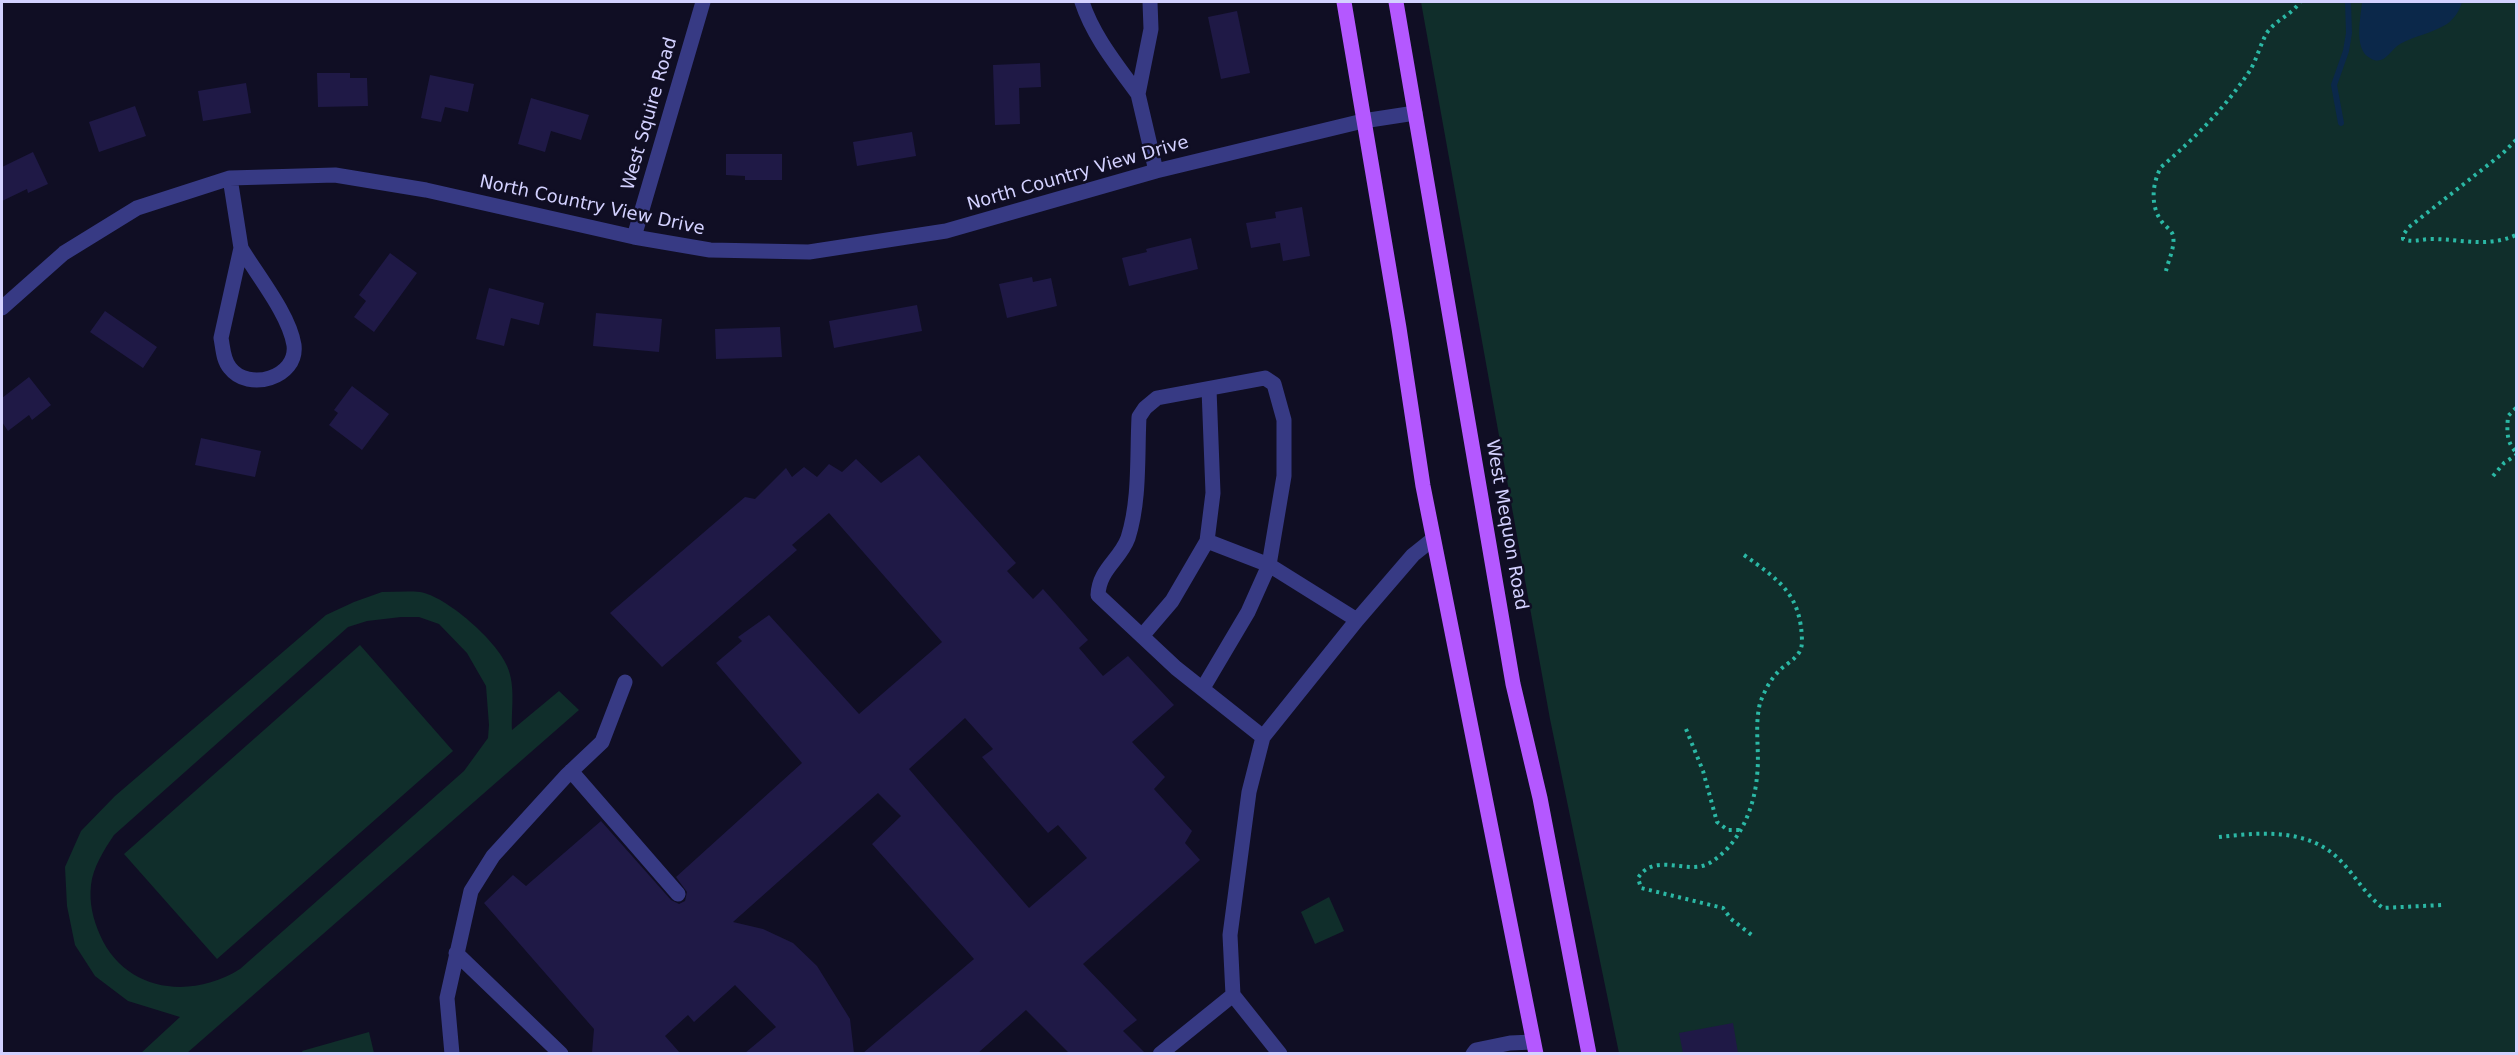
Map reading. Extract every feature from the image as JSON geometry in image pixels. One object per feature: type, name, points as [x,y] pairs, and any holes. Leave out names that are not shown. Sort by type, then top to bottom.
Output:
[{"type":"main road","points":[[1344,2],[1433,539],[1534,1048]]},
{"type":"main road","name":"West Mequon Road","points":[[1396,2],[1513,684],[1540,798],[1589,1053]]},
{"type":"street","name":"West Squire Road","points":[[634,237],[703,2]]},
{"type":"street","points":[[1082,2],[1106,50],[1138,94],[1156,171]]},
{"type":"street","points":[[1138,94],[1151,29],[1150,2]]},
{"type":"street","name":"North Country View Drive","points":[[2,308],[64,253],[137,208],[230,177],[336,175],[426,190],[634,237],[710,250],[809,252],[946,231],[1156,171],[1363,121],[1415,113]]},
{"type":"street","points":[[230,177],[241,248],[222,332],[223,349],[226,362],[237,376],[247,379],[270,378],[281,374],[288,366],[294,348],[284,317],[241,248]]},
{"type":"street","points":[[1203,688],[1248,612],[1269,565],[1284,476],[1284,420],[1274,384],[1265,378],[1157,398],[1145,408],[1139,417],[1135,509],[1127,541],[1099,583],[1098,595],[1176,668],[1263,737]]},
{"type":"street","points":[[1142,636],[1172,601],[1207,541],[1213,493],[1209,388]]},
{"type":"street","points":[[1280,1053],[1233,995],[1230,935],[1249,792],[1263,737],[1357,620],[1413,555],[1433,539]]},
{"type":"street","points":[[1207,541],[1269,565],[1357,620]]},
{"type":"street","points":[[452,1053],[447,998],[471,891],[493,856],[571,771],[602,742],[625,682]]},
{"type":"street","points":[[571,771],[678,894]]},
{"type":"street","points":[[456,953],[561,1053]]},
{"type":"street","points":[[1160,1053],[1233,995]]},
{"type":"street","points":[[1473,1053],[1476,1050],[1510,1043],[1534,1048]]},
{"type":"path","points":[[2166,271],[2173,242],[2172,233],[2160,220],[2155,207],[2153,192],[2157,175],[2161,167],[2205,128],[2230,101],[2258,59],[2268,31],[2300,2]]},
{"type":"path","points":[[2517,140],[2409,227],[2403,239],[2410,242],[2430,239],[2468,243],[2504,240],[2517,235]]},
{"type":"path","points":[[2493,476],[2517,453],[2508,440],[2507,426],[2508,416],[2517,408]]},
{"type":"path","points":[[1744,555],[1782,583],[1792,596],[1797,608],[1802,640],[1802,650],[1770,681],[1761,701],[1756,726],[1758,776],[1752,805],[1727,849],[1713,861],[1702,866],[1690,867],[1674,864],[1652,866],[1642,872],[1638,878],[1641,888],[1723,908],[1731,919],[1753,936]]},
{"type":"path","points":[[1686,729],[1703,771],[1718,822],[1728,830],[1739,831]]},
{"type":"path","points":[[2219,837],[2263,832],[2312,843],[2331,853],[2355,877],[2367,896],[2383,908],[2443,905]]},
{"type":"green space","points":[[1421,2],[2516,2],[2516,1053],[1619,1053],[1550,719]]},
{"type":"green space","points":[[382,592],[420,592],[431,595],[470,621],[493,644],[507,666],[512,690],[512,730],[559,691],[579,710],[187,1053],[141,1053],[180,1017],[128,1001],[95,976],[75,945],[67,906],[65,867],[81,831],[115,796],[326,615]],"holes":[[[419,617],[439,624],[467,653],[486,686],[488,738],[464,771],[240,969],[221,979],[201,985],[181,987],[161,985],[142,979],[126,969],[111,954],[100,935],[91,905],[91,885],[94,872],[114,835],[348,627],[367,621]]]},
{"type":"green space","points":[[360,645],[453,751],[217,959],[124,854]]},
{"type":"green space","points":[[1329,897],[1344,931],[1315,944],[1301,912]]},
{"type":"green space","points":[[369,1032],[374,1053],[303,1053],[302,1051]]},
{"type":"water","points":[[2362,2],[2462,2],[2452,20],[2447,24],[2400,44],[2383,59],[2375,60],[2365,54],[2361,48],[2359,32]]},
{"type":"building","points":[[1237,11],[1250,73],[1221,79],[1208,17]]},
{"type":"building","points":[[1040,63],[1041,87],[1019,88],[1020,124],[995,125],[993,65]]},
{"type":"building","points":[[317,73],[350,73],[350,78],[367,78],[368,106],[318,107]]},
{"type":"building","points":[[430,75],[474,84],[468,112],[445,107],[441,122],[421,118]]},
{"type":"building","points":[[246,83],[251,113],[203,121],[198,91]]},
{"type":"building","points":[[531,98],[589,115],[581,140],[551,131],[545,152],[518,144]]},
{"type":"building","points":[[135,106],[146,136],[99,152],[89,122]]},
{"type":"building","points":[[912,132],[916,156],[857,166],[853,142]]},
{"type":"building","points":[[33,152],[48,184],[28,193],[27,189],[2,201],[2,167]]},
{"type":"building","points":[[726,154],[782,154],[782,180],[745,180],[745,176],[726,175]]},
{"type":"building","points":[[1302,207],[1310,256],[1283,261],[1280,243],[1251,248],[1246,223],[1276,218],[1275,212]]},
{"type":"building","points":[[1191,238],[1198,269],[1129,286],[1122,258],[1147,252],[1146,249]]},
{"type":"building","points":[[390,253],[417,273],[374,332],[354,317],[366,301],[359,295]]},
{"type":"building","points":[[1032,277],[1033,282],[1051,278],[1057,306],[1007,318],[999,284]]},
{"type":"building","points":[[489,288],[544,303],[539,325],[511,318],[504,346],[476,339]]},
{"type":"building","points":[[917,305],[922,331],[834,348],[829,321]]},
{"type":"building","points":[[105,311],[157,347],[143,368],[90,332]]},
{"type":"building","points":[[596,313],[662,319],[659,352],[593,346]]},
{"type":"building","points":[[780,327],[782,357],[716,359],[715,329]]},
{"type":"building","points":[[29,377],[51,405],[32,420],[29,415],[8,431],[2,422],[2,398]]},
{"type":"building","points":[[352,386],[389,414],[362,450],[329,425],[338,413],[334,410]]},
{"type":"building","points":[[201,438],[261,451],[255,477],[195,465]]},
{"type":"building","points":[[919,455],[1016,563],[1007,571],[1033,599],[1043,589],[1088,640],[1079,648],[1103,676],[1128,656],[1174,705],[1132,742],[1165,777],[1154,789],[1192,831],[1185,843],[1200,860],[1083,964],[1137,1020],[1123,1031],[1145,1053],[1069,1053],[1026,1010],[978,1053],[863,1053],[974,959],[872,844],[901,816],[878,793],[733,922],[763,929],[793,943],[817,966],[850,1019],[854,1053],[745,1053],[776,1027],[735,985],[694,1022],[688,1015],[665,1036],[680,1053],[592,1053],[594,1029],[484,903],[513,875],[526,886],[601,821],[671,900],[679,904],[685,901],[687,892],[676,877],[802,763],[716,663],[742,641],[738,637],[769,615],[859,714],[942,642],[829,513],[792,545],[797,550],[662,667],[610,613],[745,497],[755,499],[786,468],[792,477],[804,467],[817,477],[829,464],[842,472],[856,459],[881,483]],"holes":[[[965,718],[993,749],[982,757],[1048,833],[1058,825],[1087,858],[1029,908],[909,769]]]},
{"type":"building","points":[[1733,1023],[1738,1053],[1683,1053],[1679,1033]]},
{"type":"waterway","points":[[2341,123],[2334,85],[2346,51],[2349,33],[2348,2]]}]
